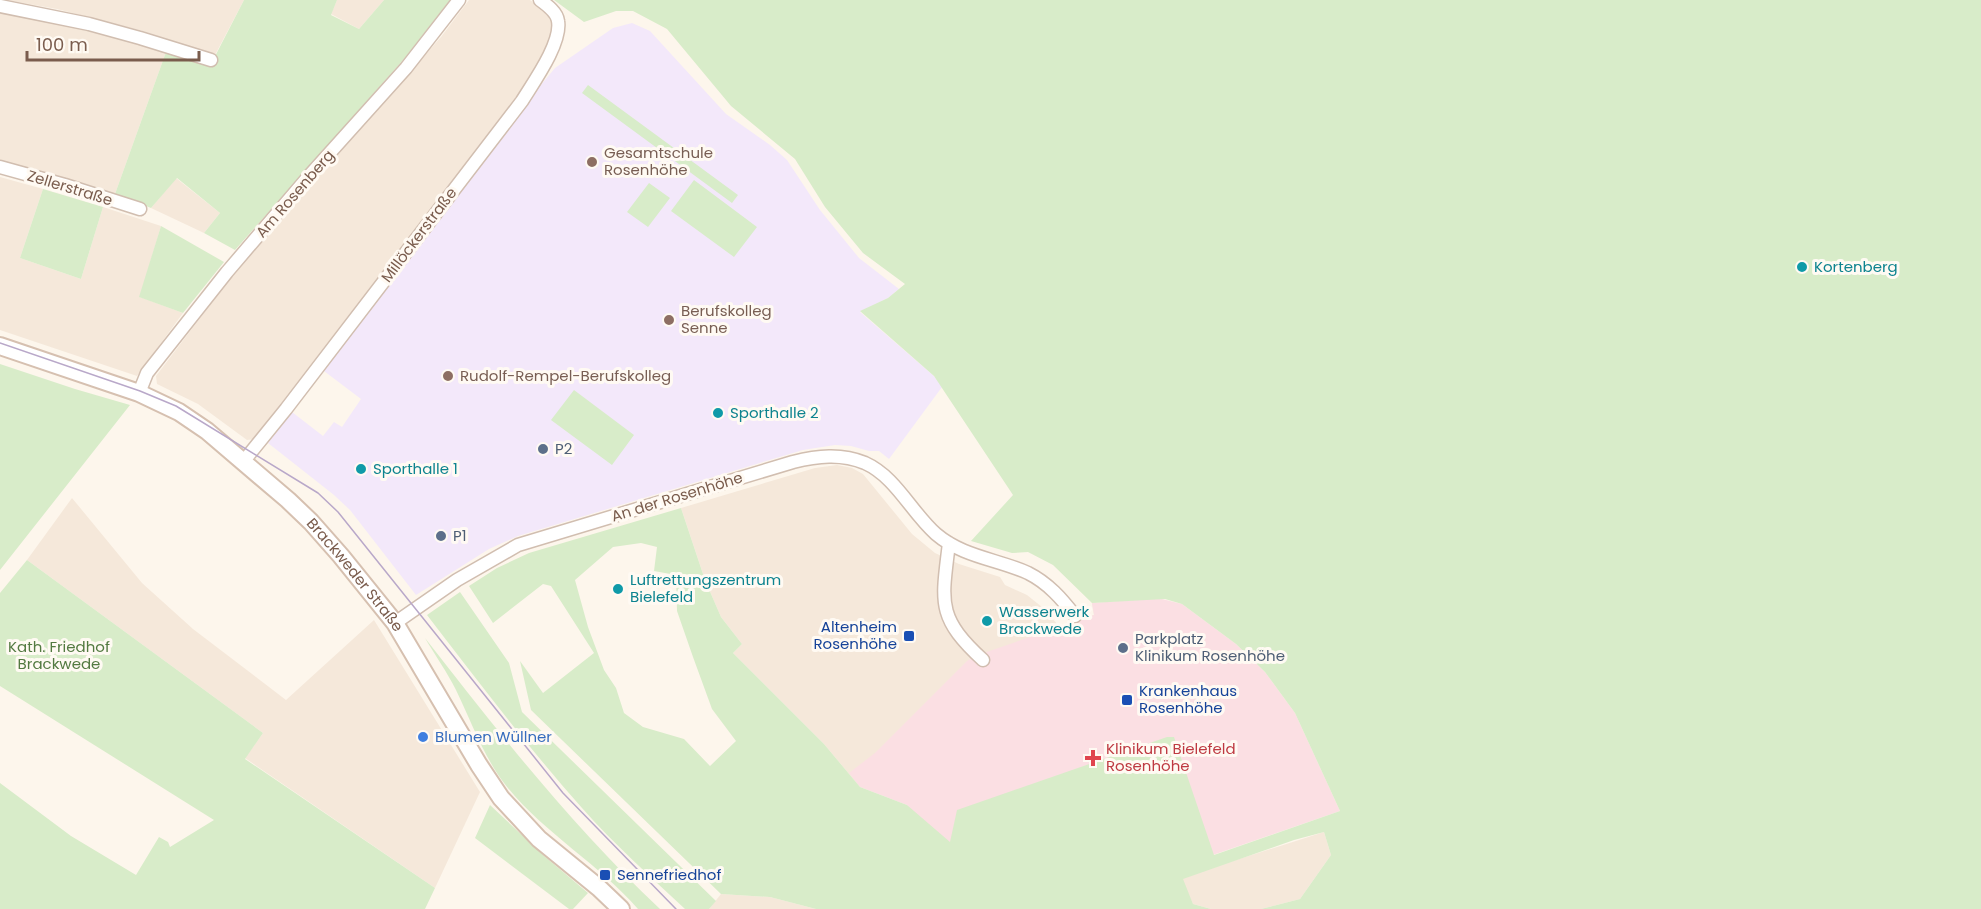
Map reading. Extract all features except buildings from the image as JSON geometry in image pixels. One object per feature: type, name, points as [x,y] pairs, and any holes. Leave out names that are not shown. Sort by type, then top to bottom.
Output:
[{"type":"street","name":"Am Rosenberg","points":[[139,393],[147,373],[227,272],[309,176],[406,69],[459,0]]},
{"type":"street","name":"Millöckerstraße","points":[[243,462],[522,101],[554,44],[558,26],[556,15],[540,0]]},
{"type":"street","points":[[0,6],[89,24],[211,60]]},
{"type":"street","name":"Zellerstraße","points":[[0,167],[140,209]]},
{"type":"street","name":"Brackweder Straße","points":[[0,346],[139,393],[179,412],[243,462],[311,522],[395,622],[479,765],[501,798],[539,839],[621,909]]},
{"type":"street","name":"An der Rosenhöhe","points":[[395,622],[457,580],[519,545],[771,468],[817,457],[844,457],[874,468],[892,484],[927,525],[949,543],[970,554],[1029,573],[1056,593],[1075,616]]},
{"type":"street","points":[[949,543],[944,581],[947,615],[960,639],[983,660]]},
{"type":"shaded area","points":[[7,0],[244,0],[215,55],[143,31],[57,9]]},
{"type":"shaded area","points":[[337,0],[384,0],[359,29],[331,14]]},
{"type":"shaded area","points":[[469,0],[530,0],[555,19],[547,49],[517,96],[265,431],[255,439],[247,440],[198,404],[157,384],[156,376],[242,263],[441,37]]},
{"type":"shaded area","points":[[0,13],[53,23],[166,52],[115,194],[0,160]]},
{"type":"shaded area","points":[[632,23],[650,31],[726,114],[787,160],[820,210],[859,258],[899,289],[888,298],[860,312],[934,376],[942,387],[889,459],[879,451],[851,446],[835,445],[803,450],[518,536],[489,549],[416,595],[350,510],[268,443],[292,412],[323,436],[334,422],[342,427],[361,399],[324,371],[525,104],[555,68],[613,28]]},
{"type":"shaded area","points":[[0,177],[43,189],[20,258],[81,279],[103,207],[161,226],[140,297],[183,313],[137,376],[0,330]]},
{"type":"shaded area","points":[[176,178],[220,213],[204,233],[151,208]]},
{"type":"shaded area","points":[[837,465],[852,468],[863,474],[912,534],[935,553],[959,564],[1000,577],[1005,585],[1027,595],[1042,607],[1059,626],[1094,615],[1092,603],[1120,603],[860,787],[824,744],[733,653],[742,644],[721,617],[705,580],[681,508],[815,468]]},
{"type":"shaded area","points":[[72,498],[142,583],[193,629],[286,700],[374,620],[480,792],[435,888],[245,758],[263,733],[27,560]]},
{"type":"shaded area","name":"Klinikum Bielefeld Rosenhöhe","points":[[1158,598],[1182,604],[1236,644],[1265,672],[1295,713],[1340,811],[1057,909],[992,909],[907,805],[860,787],[849,773],[875,753],[967,661],[975,656],[1094,615],[1092,603]]},
{"type":"shaded area","points":[[1324,832],[1331,855],[1300,899],[1261,909],[1211,909],[1193,904],[1182,879],[1189,875]]},
{"type":"shaded area","points":[[721,894],[770,897],[816,909],[709,909]]},
{"type":"green space","points":[[244,0],[337,0],[331,15],[359,29],[384,0],[450,0],[404,59],[235,250],[204,233],[220,213],[177,178],[151,208],[115,194],[166,52],[210,66]]},
{"type":"green space","points":[[554,0],[1981,0],[1981,909],[1261,909],[1300,899],[1331,855],[1324,832],[1294,840],[1183,879],[1193,904],[1211,909],[816,909],[770,897],[721,894],[531,710],[520,661],[543,693],[594,653],[551,586],[543,584],[493,623],[469,586],[497,568],[529,553],[681,508],[705,580],[721,617],[742,644],[733,653],[824,744],[860,787],[907,805],[950,842],[957,810],[1167,737],[1174,737],[1214,855],[1340,811],[1295,713],[1265,672],[1236,644],[1182,604],[1165,599],[1092,603],[1053,565],[1028,552],[1012,553],[971,541],[1013,495],[934,376],[860,311],[888,298],[905,284],[863,253],[825,207],[795,159],[731,106],[667,29],[633,11],[616,11],[584,22]],"holes":[[[641,543],[657,547],[654,571],[676,575],[677,611],[693,657],[712,709],[736,741],[710,766],[684,739],[643,727],[624,713],[616,688],[604,670],[588,627],[575,580],[613,547]]]},
{"type":"green space","points":[[588,85],[738,195],[732,203],[582,93]]},
{"type":"green space","points":[[694,180],[757,227],[734,257],[671,211]]},
{"type":"green space","points":[[649,183],[670,198],[648,227],[627,212]]},
{"type":"green space","points":[[43,189],[103,207],[81,279],[20,258]]},
{"type":"green space","points":[[161,226],[224,262],[183,313],[139,297]]},
{"type":"green space","points":[[0,364],[130,405],[0,570]]},
{"type":"green space","points":[[574,390],[634,435],[612,465],[551,420]]},
{"type":"green space","name":"Kath. Friedhof Brackwede","points":[[27,560],[263,733],[245,759],[435,888],[425,909],[0,909],[0,783],[71,836],[136,875],[159,837],[168,842],[170,847],[214,820],[0,686],[0,593]]},
{"type":"green space","points":[[460,592],[509,663],[522,712],[716,901],[709,909],[685,909],[633,860],[582,808],[503,713],[427,615]]},
{"type":"green space","points":[[425,638],[566,812],[660,909],[638,909],[606,877],[519,801],[490,761],[452,683]]},
{"type":"green space","points":[[490,805],[588,893],[573,909],[569,909],[475,838]]},
{"type":"tram line","points":[[0,343],[140,391],[176,406],[318,493],[338,512],[563,793],[676,909]]},
{"type":"place","name":"Gesamtschule Rosenhöhe","points":[[592,162]]},
{"type":"place","name":"Kortenberg","points":[[1802,267]]},
{"type":"place","name":"Berufskolleg Senne","points":[[669,320]]},
{"type":"place","name":"Rudolf-Rempel-Berufskolleg","points":[[448,376]]},
{"type":"place","name":"Sporthalle 2","points":[[718,413]]},
{"type":"place","name":"P2","points":[[543,449]]},
{"type":"place","name":"Sporthalle 1","points":[[361,469]]},
{"type":"place","name":"P1","points":[[441,536]]},
{"type":"place","name":"Luftrettungszentrum Bielefeld","points":[[618,589]]},
{"type":"place","name":"Wasserwerk Brackwede","points":[[987,621]]},
{"type":"place","name":"Altenheim Rosenhöhe","points":[[909,636]]},
{"type":"place","name":"Parkplatz Klinikum Rosenhöhe","points":[[1123,648]]},
{"type":"place","name":"Krankenhaus Rosenhöhe","points":[[1127,700]]},
{"type":"place","name":"Blumen Wüllner","points":[[423,737]]},
{"type":"place","name":"Klinikum Bielefeld Rosenhöhe","points":[[1093,758]]},
{"type":"place","name":"Sennefriedhof","points":[[605,875]]}]
